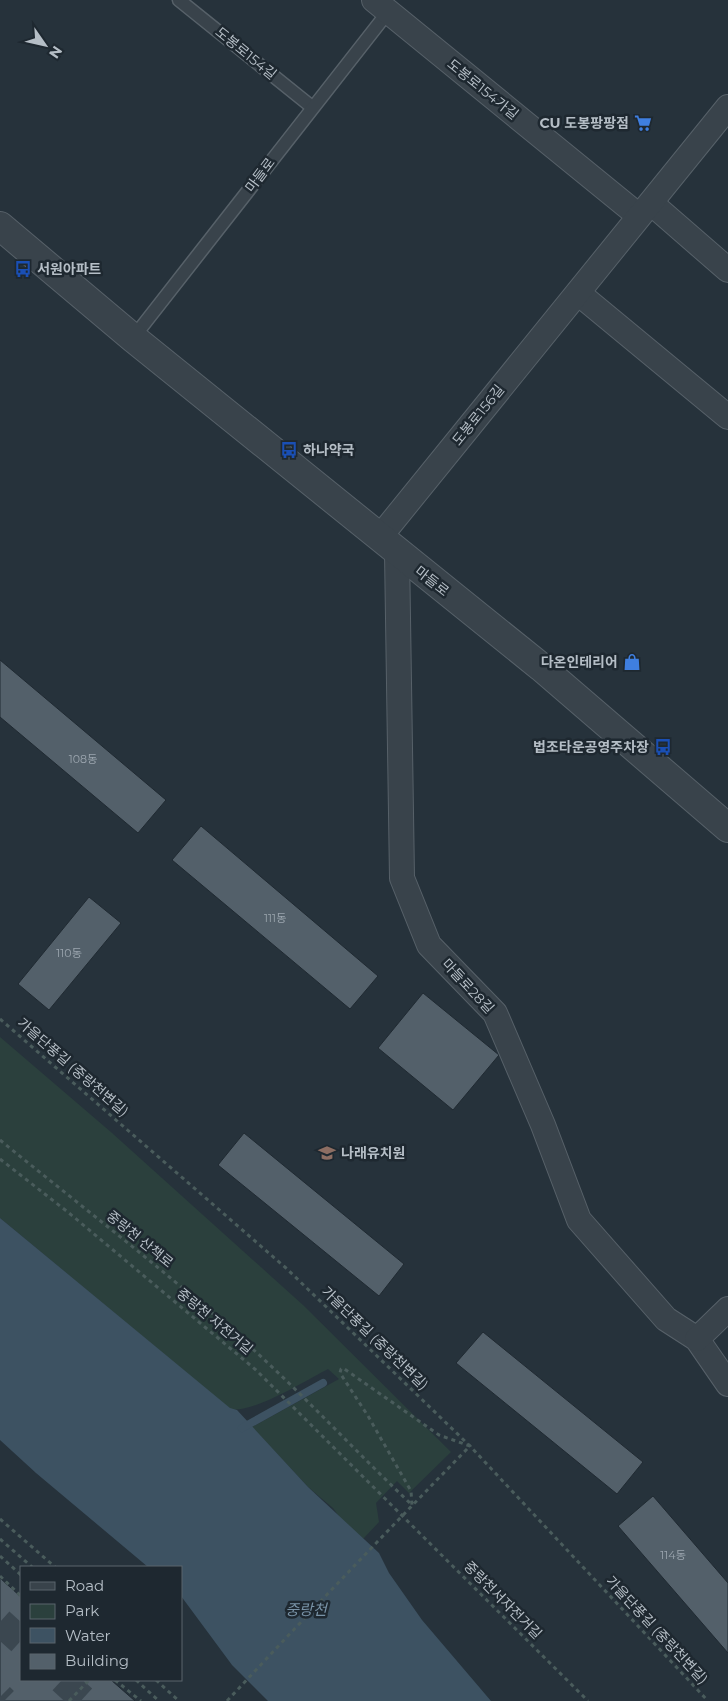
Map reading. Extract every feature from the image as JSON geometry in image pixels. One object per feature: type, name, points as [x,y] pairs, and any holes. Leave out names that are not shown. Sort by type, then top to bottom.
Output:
[{"type":"street","name":"도봉로154가길","points":[[381,6],[645,209]]},
{"type":"street","name":"도봉로156길","points":[[388,546],[578,293],[728,108]]},
{"type":"street","points":[[645,209],[728,270]]},
{"type":"street","name":"마들로","points":[[0,226],[133,338],[388,546],[541,667],[728,828]]},
{"type":"street","points":[[578,293],[728,417]]},
{"type":"street","name":"마들로28길","points":[[388,546],[402,878],[429,945],[495,1013],[543,1125],[579,1220],[666,1318],[697,1339],[728,1384]]},
{"type":"street","points":[[697,1339],[728,1309]]},
{"type":"lane","name":"도봉로154길","points":[[179,0],[312,107]]},
{"type":"lane","name":"마들로","points":[[133,338],[312,107],[381,6]]},
{"type":"path","name":"가을단풍길 (중랑천변길)","points":[[0,1019],[286,1268],[470,1446],[708,1701]]},
{"type":"path","name":"중랑천 산책로","points":[[0,1140],[137,1251],[246,1343],[310,1403],[412,1506]]},
{"type":"path","name":"중랑천 자전거길","points":[[0,1159],[214,1334],[276,1389],[401,1517]]},
{"type":"path","points":[[227,1701],[374,1544],[412,1506],[470,1446],[439,1435],[343,1368],[340,1373],[368,1416],[411,1491],[412,1506]]},
{"type":"path","name":"중랑천서자전거길","points":[[401,1517],[588,1701]]},
{"type":"path","points":[[0,1519],[54,1566]]},
{"type":"path","points":[[0,1539],[31,1566]]},
{"type":"path","points":[[0,1556],[20,1573]]},
{"type":"path","points":[[0,1576],[20,1595]]},
{"type":"path","points":[[69,1701],[88,1681]]},
{"type":"path","points":[[115,1681],[141,1701]]},
{"type":"path","points":[[137,1681],[159,1701]]},
{"type":"path","points":[[157,1681],[179,1701]]},
{"type":"green space","points":[[0,1037],[112,1133],[303,1305],[451,1452],[409,1493],[397,1481],[376,1503],[379,1522],[363,1539],[341,1519],[333,1508],[308,1487],[252,1427],[339,1379],[328,1369],[265,1401],[240,1409],[230,1409],[0,1218]]},
{"type":"water","name":"중랑천","points":[[0,1218],[230,1408],[237,1410],[308,1487],[379,1553],[389,1573],[422,1620],[491,1701],[268,1701],[232,1665],[182,1597],[182,1566],[147,1566],[36,1473],[0,1440]]},
{"type":"building","points":[[0,660],[166,800],[138,833],[0,717]]},
{"type":"building","points":[[201,826],[378,976],[350,1009],[172,860]]},
{"type":"building","points":[[89,897],[121,923],[49,1010],[18,984]]},
{"type":"building","points":[[423,993],[499,1055],[453,1110],[378,1048]]},
{"type":"building","points":[[244,1133],[404,1264],[379,1296],[218,1165]]},
{"type":"building","points":[[483,1332],[643,1462],[617,1494],[456,1363]]},
{"type":"building","points":[[653,1496],[728,1583],[728,1653],[618,1526]]},
{"type":"building","points":[[0,1578],[20,1596],[20,1681],[112,1681],[135,1701],[0,1701]]},
{"type":"waterway","points":[[242,1428],[323,1383]]},
{"type":"tunnel","points":[[0,1622],[20,1640]]},
{"type":"tunnel","points":[[63,1681],[85,1701]]},
{"type":"tunnel","points":[[0,1697],[4,1701]]},
{"type":"place","name":"CU 도봉팡팡점","points":[[643,123]]},
{"type":"place","name":"서원아파트","points":[[23,269]]},
{"type":"place","name":"하나약국","points":[[289,450]]},
{"type":"place","name":"다온인테리어","points":[[632,662]]},
{"type":"place","name":"법조타운공영주차장","points":[[663,747]]},
{"type":"place","name":"나래유치원","points":[[327,1153]]}]
